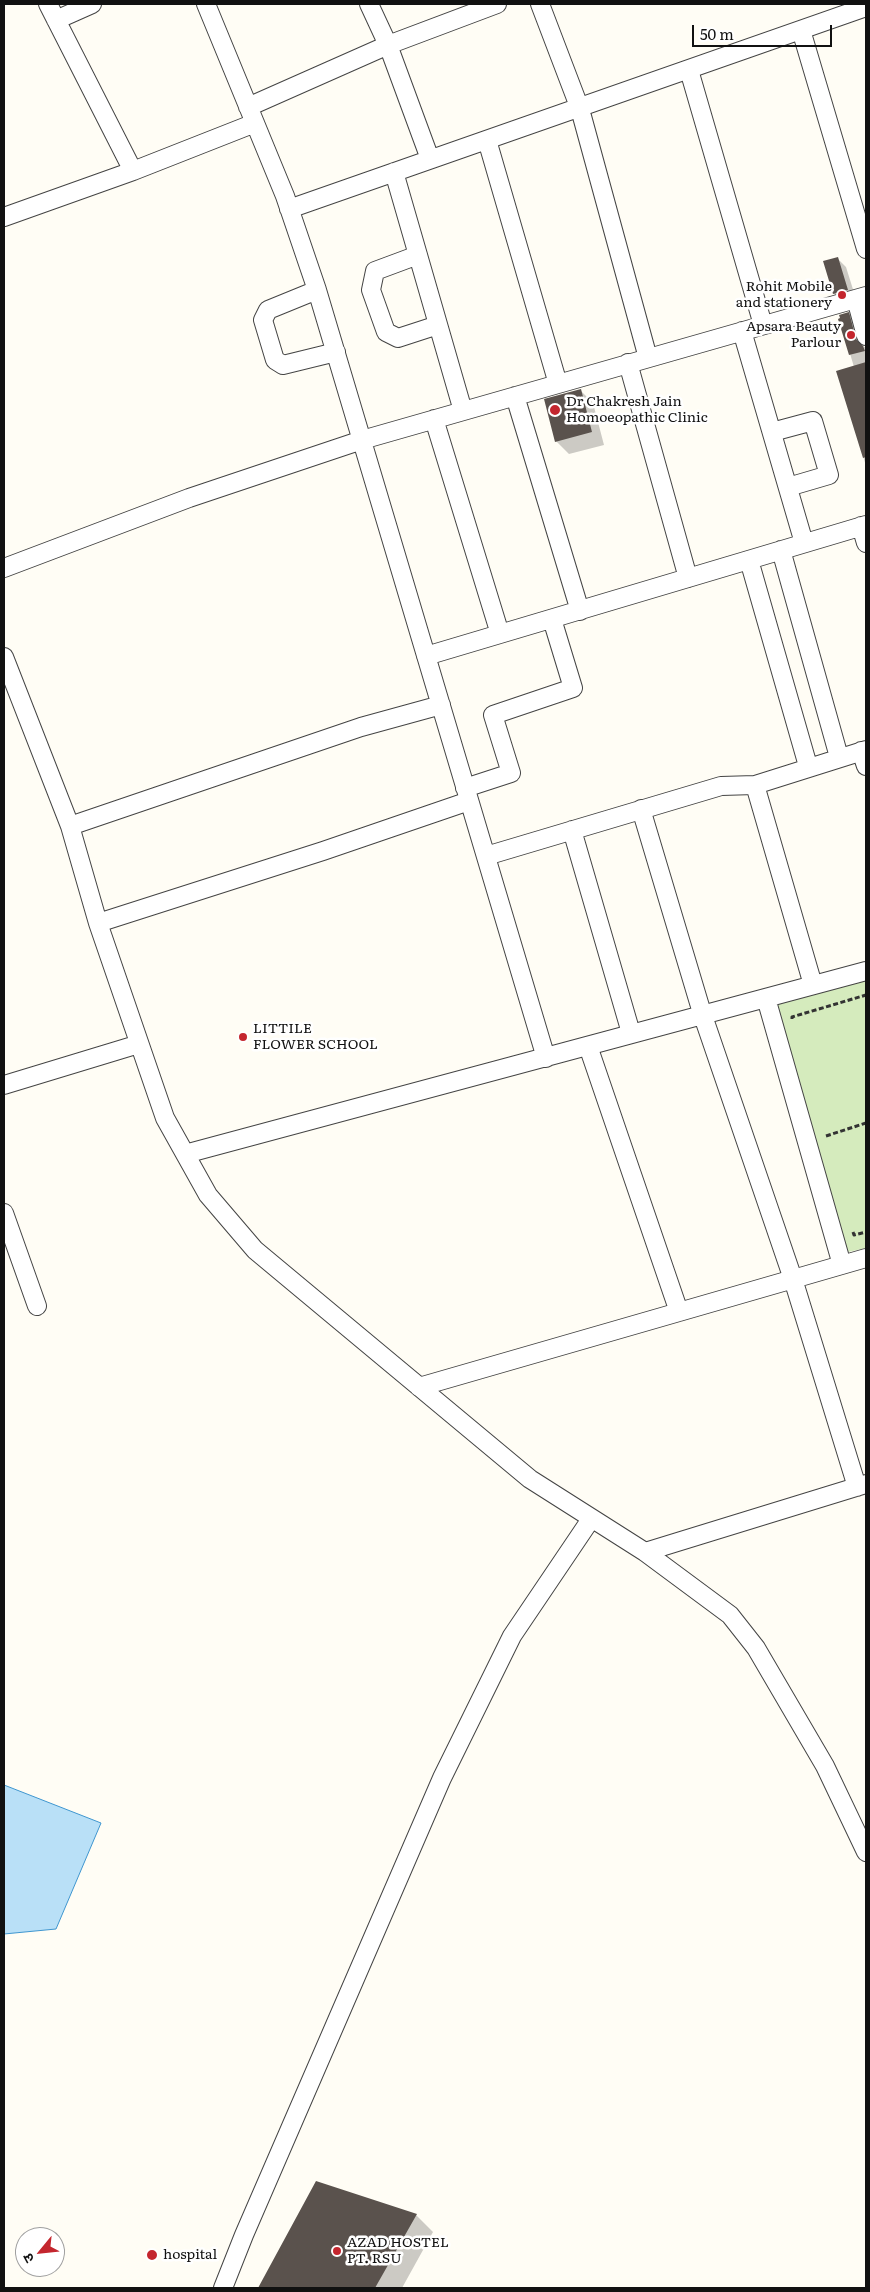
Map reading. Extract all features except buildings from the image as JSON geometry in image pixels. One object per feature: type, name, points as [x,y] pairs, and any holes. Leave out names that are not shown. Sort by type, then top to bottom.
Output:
[{"type":"street","points":[[48,4],[133,171]]},
{"type":"street","points":[[56,20],[92,4]]},
{"type":"street","points":[[206,4],[289,209],[317,290],[546,1058]]},
{"type":"street","points":[[369,4],[388,45],[430,159]]},
{"type":"street","points":[[248,106],[388,45],[497,4]]},
{"type":"street","points":[[540,4],[580,109],[648,358]]},
{"type":"street","points":[[289,209],[580,109],[866,7]]},
{"type":"street","points":[[801,30],[866,249]]},
{"type":"street","points":[[689,70],[763,326]]},
{"type":"street","points":[[4,217],[133,171],[255,123]]},
{"type":"street","points":[[486,140],[558,384]]},
{"type":"street","points":[[394,172],[462,411]]},
{"type":"street","points":[[418,255],[376,271],[371,290],[386,332],[398,338],[438,325]]},
{"type":"street","points":[[317,290],[268,310],[263,320],[275,360],[284,365],[336,352]]},
{"type":"street","points":[[4,568],[189,498],[362,440],[861,298],[866,336]]},
{"type":"street","points":[[742,331],[804,543]]},
{"type":"street","points":[[628,363],[688,578]]},
{"type":"street","points":[[515,396],[580,611]]},
{"type":"street","points":[[434,420],[500,634]]},
{"type":"street","points":[[772,432],[813,421],[828,475],[788,487]]},
{"type":"street","points":[[426,656],[804,543],[864,531]]},
{"type":"street","points":[[781,550],[839,757]]},
{"type":"street","points":[[749,560],[808,766]]},
{"type":"street","points":[[98,923],[467,794],[511,773],[493,715],[572,688],[552,619]]},
{"type":"street","points":[[4,657],[70,826],[98,923],[165,1118],[208,1196],[255,1250],[530,1478],[645,1552],[730,1615],[756,1648],[825,1766],[866,1852]]},
{"type":"street","points":[[70,826],[361,727],[441,705]]},
{"type":"street","points":[[486,856],[721,786],[754,785],[839,757],[865,755]]},
{"type":"street","points":[[754,785],[813,985]]},
{"type":"street","points":[[641,809],[702,1014],[793,1279],[861,1486],[645,1552]]},
{"type":"street","points":[[572,830],[631,1033]]},
{"type":"street","points":[[185,1154],[866,971]]},
{"type":"street","points":[[766,998],[842,1265]]},
{"type":"street","points":[[4,1086],[139,1044]]},
{"type":"street","points":[[588,1046],[679,1312]]},
{"type":"street","points":[[4,1213],[37,1306]]},
{"type":"street","points":[[420,1387],[866,1258]]},
{"type":"street","points":[[223,2288],[244,2235],[442,1778],[512,1636],[592,1519]]},
{"type":"path","points":[[794,1026],[792,1017],[866,994]]},
{"type":"path","points":[[826,1136],[866,1123]]},
{"type":"path","points":[[823,1127],[828,1145]]},
{"type":"path","points":[[851,1226],[854,1235],[866,1232]]},
{"type":"green space","points":[[866,977],[866,1248],[848,1252],[774,1002]]},
{"type":"water","points":[[4,1785],[101,1823],[56,1929],[4,1934]]},
{"type":"place","name":"Rohit Mobile and stationery","points":[[842,295]]},
{"type":"place","name":"Apsara Beauty Parlour","points":[[851,335]]},
{"type":"place","name":"Dr Chakresh Jain Homoeopathic Clinic","points":[[555,410]]},
{"type":"place","name":"LITTILE FLOWER SCHOOL","points":[[243,1037]]},
{"type":"place","name":"AZAD HOSTEL PT. RSU","points":[[337,2251]]},
{"type":"place","name":"hospital","points":[[152,2255]]}]
